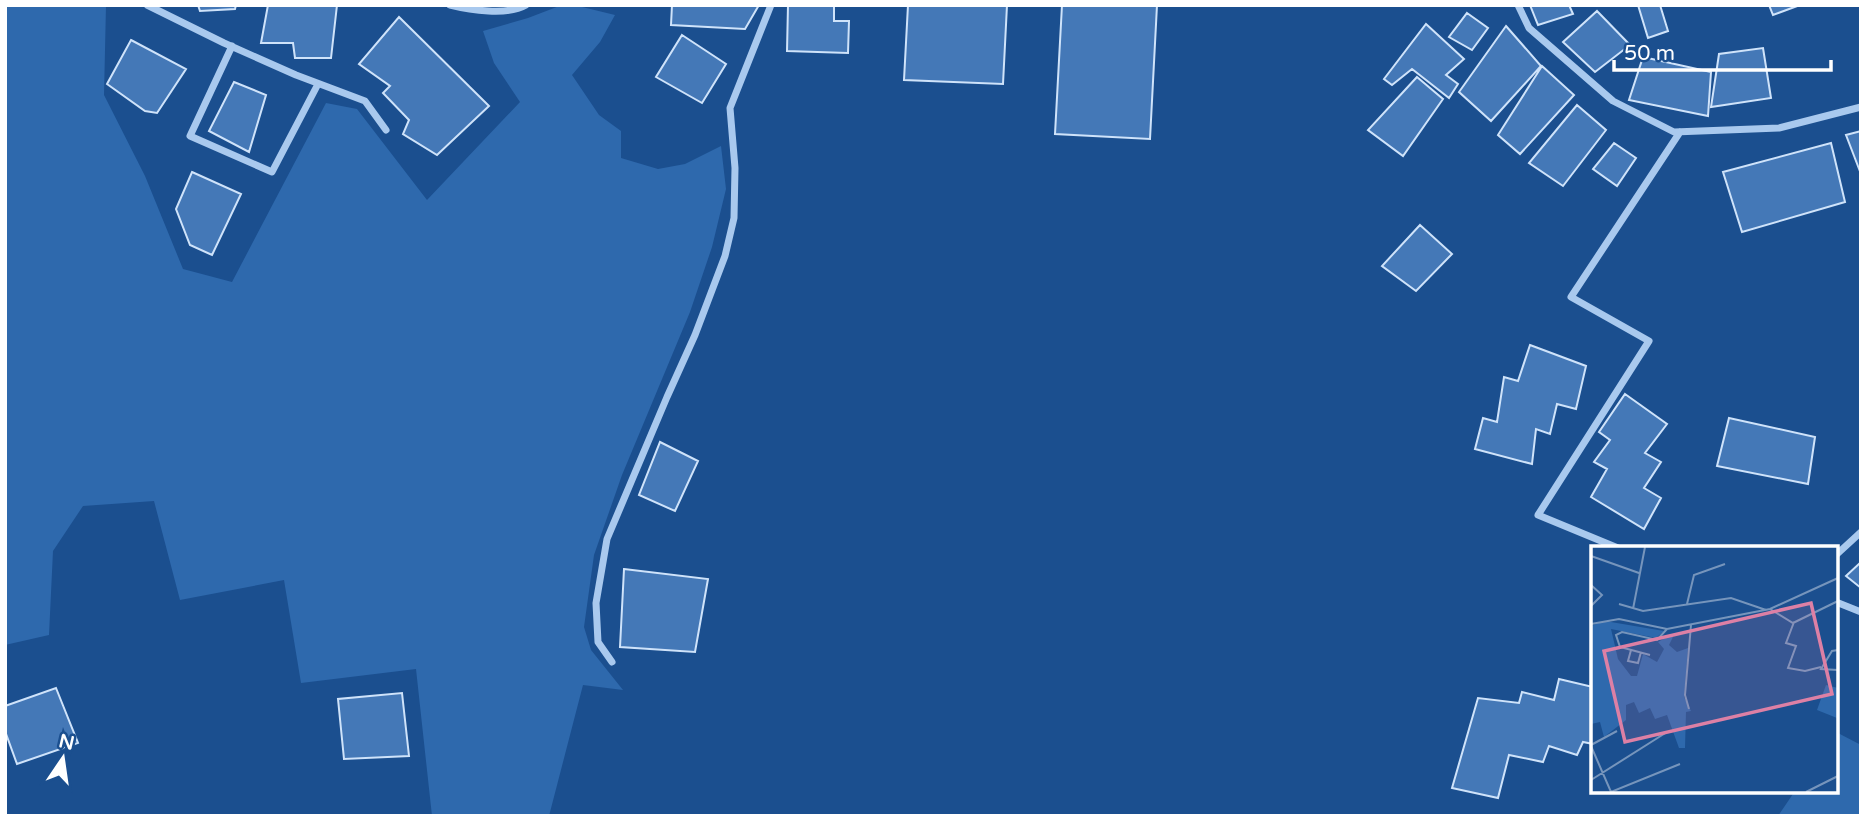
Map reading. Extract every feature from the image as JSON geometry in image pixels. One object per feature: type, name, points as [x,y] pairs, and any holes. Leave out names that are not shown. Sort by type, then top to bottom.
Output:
[{"type":"street","points":[[147,5],[318,84],[365,101],[386,130]]},
{"type":"street","points":[[450,5],[473,11],[518,10],[526,5]]},
{"type":"street","points":[[612,662],[598,642],[596,603],[607,539],[726,256],[734,218],[735,168],[730,108],[771,5]]},
{"type":"street","points":[[1518,5],[1529,28],[1613,101],[1674,132],[1779,128],[1861,107]]},
{"type":"street","points":[[232,46],[190,136],[272,172],[318,84]]},
{"type":"street","points":[[1613,546],[1538,515],[1649,341],[1572,297],[1680,132]]},
{"type":"street","points":[[1838,553],[1861,532]]},
{"type":"street","points":[[1838,603],[1861,612]]},
{"type":"shaded area","points":[[5,5],[106,5],[104,95],[145,176],[183,269],[232,282],[326,103],[357,109],[427,200],[520,102],[494,63],[483,31],[562,5],[574,5],[615,15],[600,42],[572,75],[599,115],[621,131],[621,158],[658,169],[685,164],[721,146],[726,189],[712,247],[690,312],[622,475],[594,555],[584,627],[591,650],[623,690],[583,685],[549,816],[432,816],[416,669],[301,683],[284,580],[180,600],[154,501],[83,506],[53,551],[49,635],[5,645]]},
{"type":"shaded area","points":[[1838,733],[1861,745],[1861,816],[1778,816],[1794,793],[1838,793]]},
{"type":"building","points":[[198,5],[236,5],[235,9],[200,11]]},
{"type":"building","points":[[268,5],[337,5],[331,58],[295,58],[293,43],[261,43]]},
{"type":"building","points":[[672,5],[759,5],[745,29],[671,25]]},
{"type":"building","points":[[788,5],[834,5],[834,21],[849,21],[848,53],[787,51]]},
{"type":"building","points":[[908,5],[1007,5],[1003,84],[904,80]]},
{"type":"building","points":[[1062,5],[1157,5],[1150,139],[1055,134]]},
{"type":"building","points":[[1530,5],[1569,5],[1573,14],[1538,25]]},
{"type":"building","points":[[1638,5],[1660,5],[1668,31],[1648,38]]},
{"type":"building","points":[[1769,5],[1800,5],[1773,15]]},
{"type":"building","points":[[1597,11],[1630,45],[1595,72],[1563,42]]},
{"type":"building","points":[[1467,13],[1488,28],[1472,50],[1449,37]]},
{"type":"building","points":[[399,17],[489,106],[437,155],[403,134],[409,120],[383,93],[390,86],[359,64]]},
{"type":"building","points":[[1426,24],[1464,59],[1446,75],[1458,84],[1449,98],[1412,69],[1392,85],[1384,79]]},
{"type":"building","points":[[1506,26],[1541,66],[1491,121],[1459,92]]},
{"type":"building","points":[[682,35],[726,64],[702,103],[656,77]]},
{"type":"building","points":[[131,40],[186,69],[157,113],[145,111],[107,84]]},
{"type":"building","points":[[1763,48],[1771,98],[1711,107],[1719,54]]},
{"type":"building","points":[[1643,57],[1711,72],[1708,116],[1629,100]]},
{"type":"building","points":[[1542,66],[1574,95],[1520,154],[1498,135]]},
{"type":"building","points":[[1417,77],[1443,99],[1403,156],[1368,130]]},
{"type":"building","points":[[234,82],[266,95],[249,152],[209,131]]},
{"type":"building","points":[[1577,105],[1606,130],[1563,186],[1529,163]]},
{"type":"building","points":[[1861,131],[1861,174],[1846,135]]},
{"type":"building","points":[[1614,143],[1636,158],[1617,186],[1593,169]]},
{"type":"building","points":[[1831,143],[1845,202],[1742,232],[1723,172]]},
{"type":"building","points":[[192,172],[241,194],[212,255],[190,245],[176,209]]},
{"type":"building","points":[[1420,225],[1452,254],[1416,291],[1382,266]]},
{"type":"building","points":[[1530,345],[1586,366],[1576,409],[1557,404],[1550,434],[1536,429],[1532,464],[1475,449],[1483,418],[1497,422],[1504,377],[1518,381]]},
{"type":"building","points":[[1625,394],[1667,424],[1645,453],[1661,462],[1644,488],[1661,498],[1644,529],[1591,497],[1607,469],[1594,462],[1610,440],[1599,432]]},
{"type":"building","points":[[1729,418],[1815,437],[1808,484],[1717,466]]},
{"type":"building","points":[[660,442],[698,461],[675,511],[639,495]]},
{"type":"building","points":[[1861,562],[1861,588],[1846,576]]},
{"type":"building","points":[[624,569],[708,579],[695,652],[620,647]]},
{"type":"building","points":[[1559,679],[1591,687],[1591,744],[1583,742],[1577,755],[1549,746],[1543,762],[1509,755],[1498,798],[1452,788],[1478,698],[1519,703],[1522,692],[1554,700]]},
{"type":"building","points":[[56,688],[78,743],[17,764],[5,731],[5,706]]},
{"type":"building","points":[[402,693],[409,756],[344,759],[338,699]]}]
